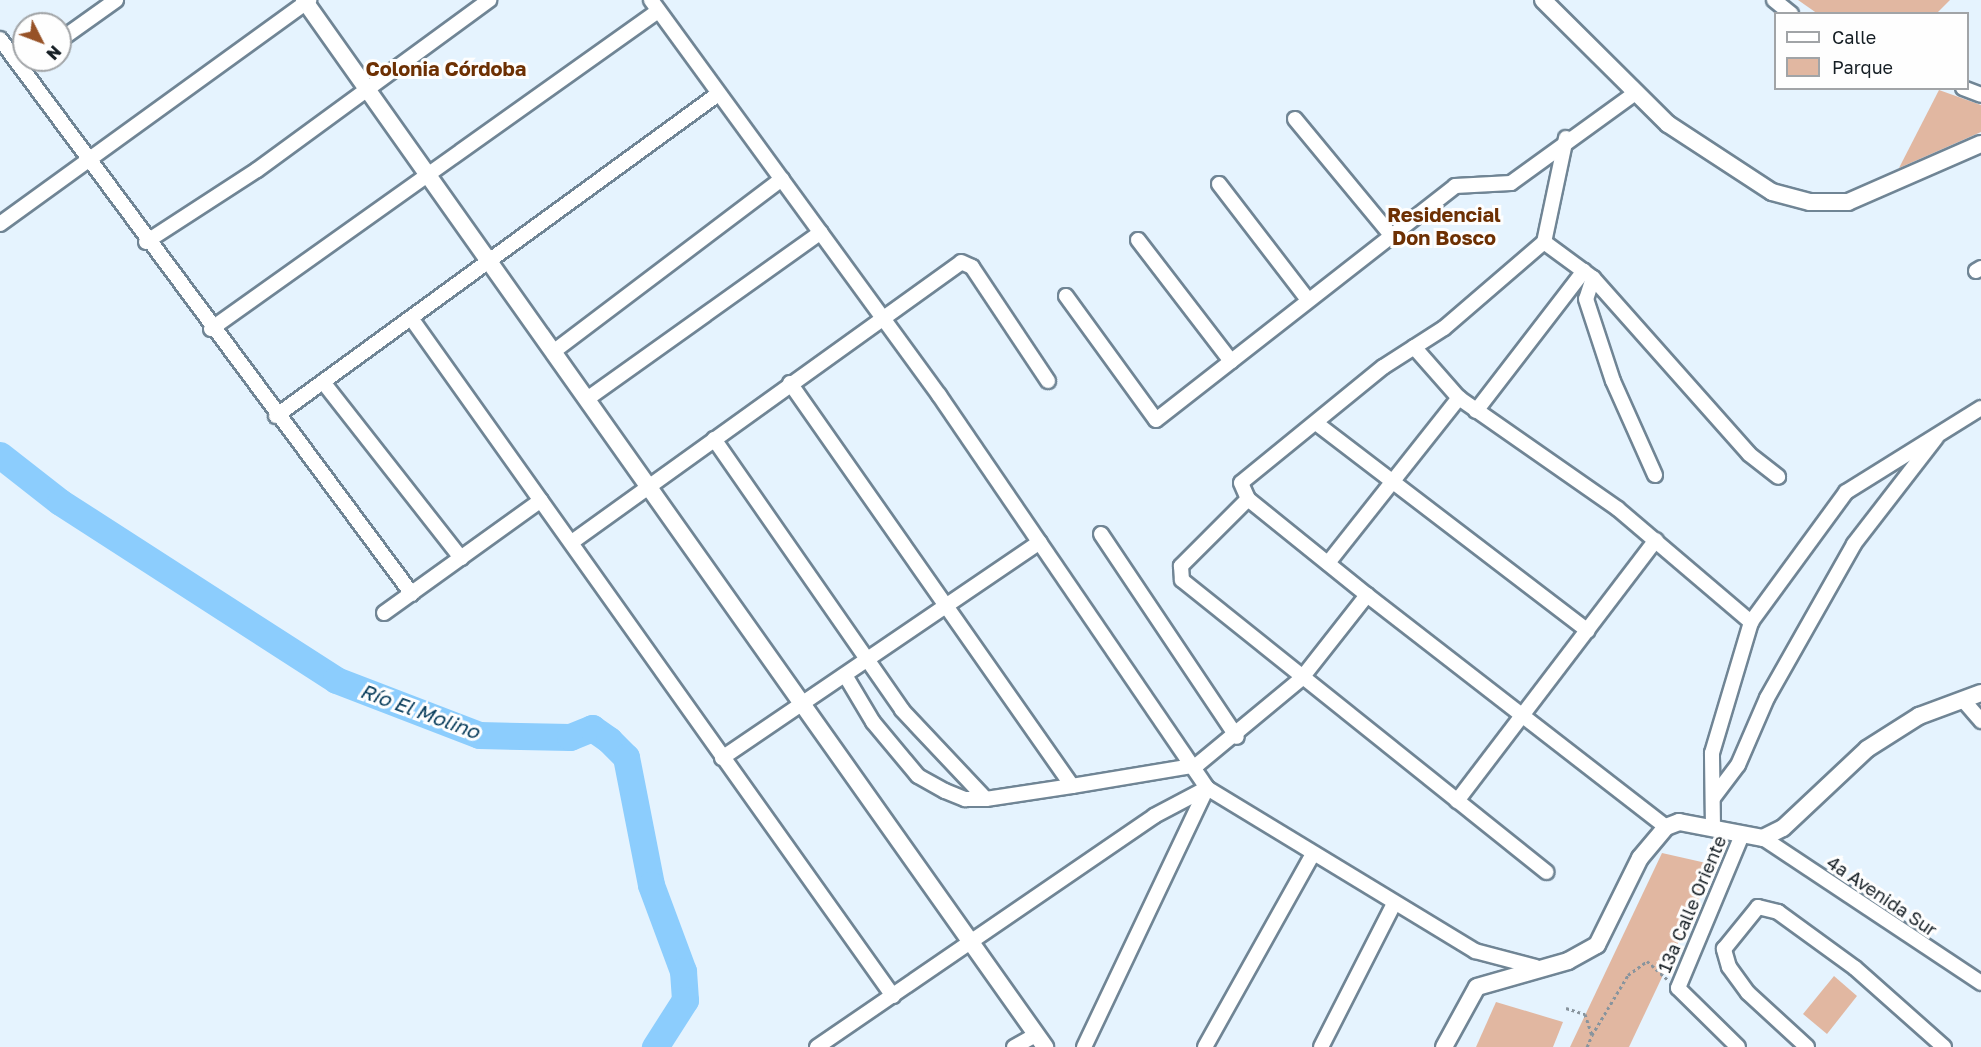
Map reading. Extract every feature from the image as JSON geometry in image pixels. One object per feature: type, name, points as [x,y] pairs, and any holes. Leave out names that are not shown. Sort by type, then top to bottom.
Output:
[{"type":"street","points":[[72,31],[116,0]]},
{"type":"street","points":[[146,242],[367,90],[489,0]]},
{"type":"street","points":[[1543,0],[1634,94],[1726,164],[1772,192],[1810,202],[1848,202],[1981,144]]},
{"type":"street","points":[[1773,0],[1788,12]]},
{"type":"street","points":[[0,224],[307,1],[367,90],[1040,1041],[1014,1047]]},
{"type":"street","points":[[211,329],[428,175],[655,6],[882,316],[1197,765],[1207,788],[1474,951],[1536,967]]},
{"type":"street","points":[[0,39],[12,55]]},
{"type":"street","points":[[24,72],[146,242],[412,594]]},
{"type":"street","points":[[276,416],[718,94]]},
{"type":"street","points":[[1066,296],[1156,420],[1455,186],[1511,183],[1566,138],[1634,94]]},
{"type":"street","points":[[1295,119],[1391,235]]},
{"type":"street","points":[[1566,138],[1544,242],[1414,347],[1247,474],[1241,483],[1248,499],[1520,717],[1666,827]]},
{"type":"street","points":[[553,352],[782,179]]},
{"type":"street","points":[[1219,184],[1308,300]]},
{"type":"street","points":[[587,399],[821,232]]},
{"type":"street","points":[[1138,240],[1231,361]]},
{"type":"street","points":[[1544,242],[1588,275],[1749,454],[1778,477]]},
{"type":"street","points":[[572,543],[882,316],[961,262],[976,273],[1048,381]]},
{"type":"street","points":[[1476,411],[1588,275]]},
{"type":"street","points":[[1588,275],[1586,299],[1612,381],[1656,475]]},
{"type":"street","points":[[411,318],[722,758],[894,996]]},
{"type":"street","points":[[1414,347],[1459,398],[1656,540],[1751,622]]},
{"type":"street","points":[[323,382],[461,558]]},
{"type":"street","points":[[790,383],[1072,786]]},
{"type":"street","points":[[1328,563],[1459,398]]},
{"type":"street","points":[[1713,828],[1712,753],[1751,622],[1846,492],[1942,429],[1981,408]]},
{"type":"street","points":[[1316,423],[1588,631]]},
{"type":"street","points":[[1713,798],[1738,765],[1767,698],[1854,544],[1942,429]]},
{"type":"street","points":[[714,439],[902,710],[986,799]]},
{"type":"street","points":[[1248,499],[1179,573],[1301,679],[1547,872]]},
{"type":"street","points":[[384,613],[541,500]]},
{"type":"street","points":[[1101,534],[1237,737]]},
{"type":"street","points":[[1457,801],[1656,540]]},
{"type":"street","points":[[722,758],[1040,542]]},
{"type":"street","points":[[845,675],[873,722],[918,776],[964,799],[986,799],[1072,786],[1197,765],[1237,737],[1301,679],[1367,595]]},
{"type":"street","points":[[1444,1047],[1477,987],[1536,967],[1583,955],[1597,945],[1640,858],[1666,827],[1679,822],[1763,838],[1783,828],[1867,748],[1919,716],[1981,693]]},
{"type":"street","points":[[1963,699],[1981,721]]},
{"type":"street","points":[[818,1047],[1154,816],[1207,788]]},
{"type":"street","points":[[1084,1047],[1207,788]]},
{"type":"street","name":"13a Calle Oriente","points":[[1678,988],[1742,835]]},
{"type":"street","name":"4a Avenida Sur","points":[[1763,838],[1981,983]]},
{"type":"street","points":[[1205,1047],[1313,854]]},
{"type":"street","points":[[1321,1047],[1395,904]]},
{"type":"street","points":[[1807,1047],[1748,993],[1729,967],[1724,949],[1758,907],[1778,912],[1855,968],[1944,1047]]},
{"type":"street","points":[[1678,988],[1738,1047]]},
{"type":"path","points":[[1587,1047],[1628,975],[1647,961],[1678,988]]},
{"type":"path","points":[[1566,1008],[1585,1014],[1592,1035]]},
{"type":"green space","points":[[1798,0],[1950,0],[1938,12],[1815,12]]},
{"type":"green space","points":[[1939,90],[1981,105],[1981,132],[1899,168]]},
{"type":"green space","points":[[1662,853],[1715,865],[1629,1047],[1570,1047]]},
{"type":"green space","points":[[1834,976],[1857,996],[1827,1034],[1803,1014]]},
{"type":"green space","points":[[1496,1002],[1563,1022],[1553,1047],[1476,1047]]},
{"type":"waterway","name":"Río El Molino","points":[[0,455],[60,502],[336,680],[479,735],[570,737],[592,728],[609,740],[626,757],[651,885],[683,971],[685,1000],[655,1047]]},
{"type":"district","name":"Colonia Córdoba","points":[[446,68]]},
{"type":"district","name":"Residencial Don Bosco","points":[[1444,226]]}]
